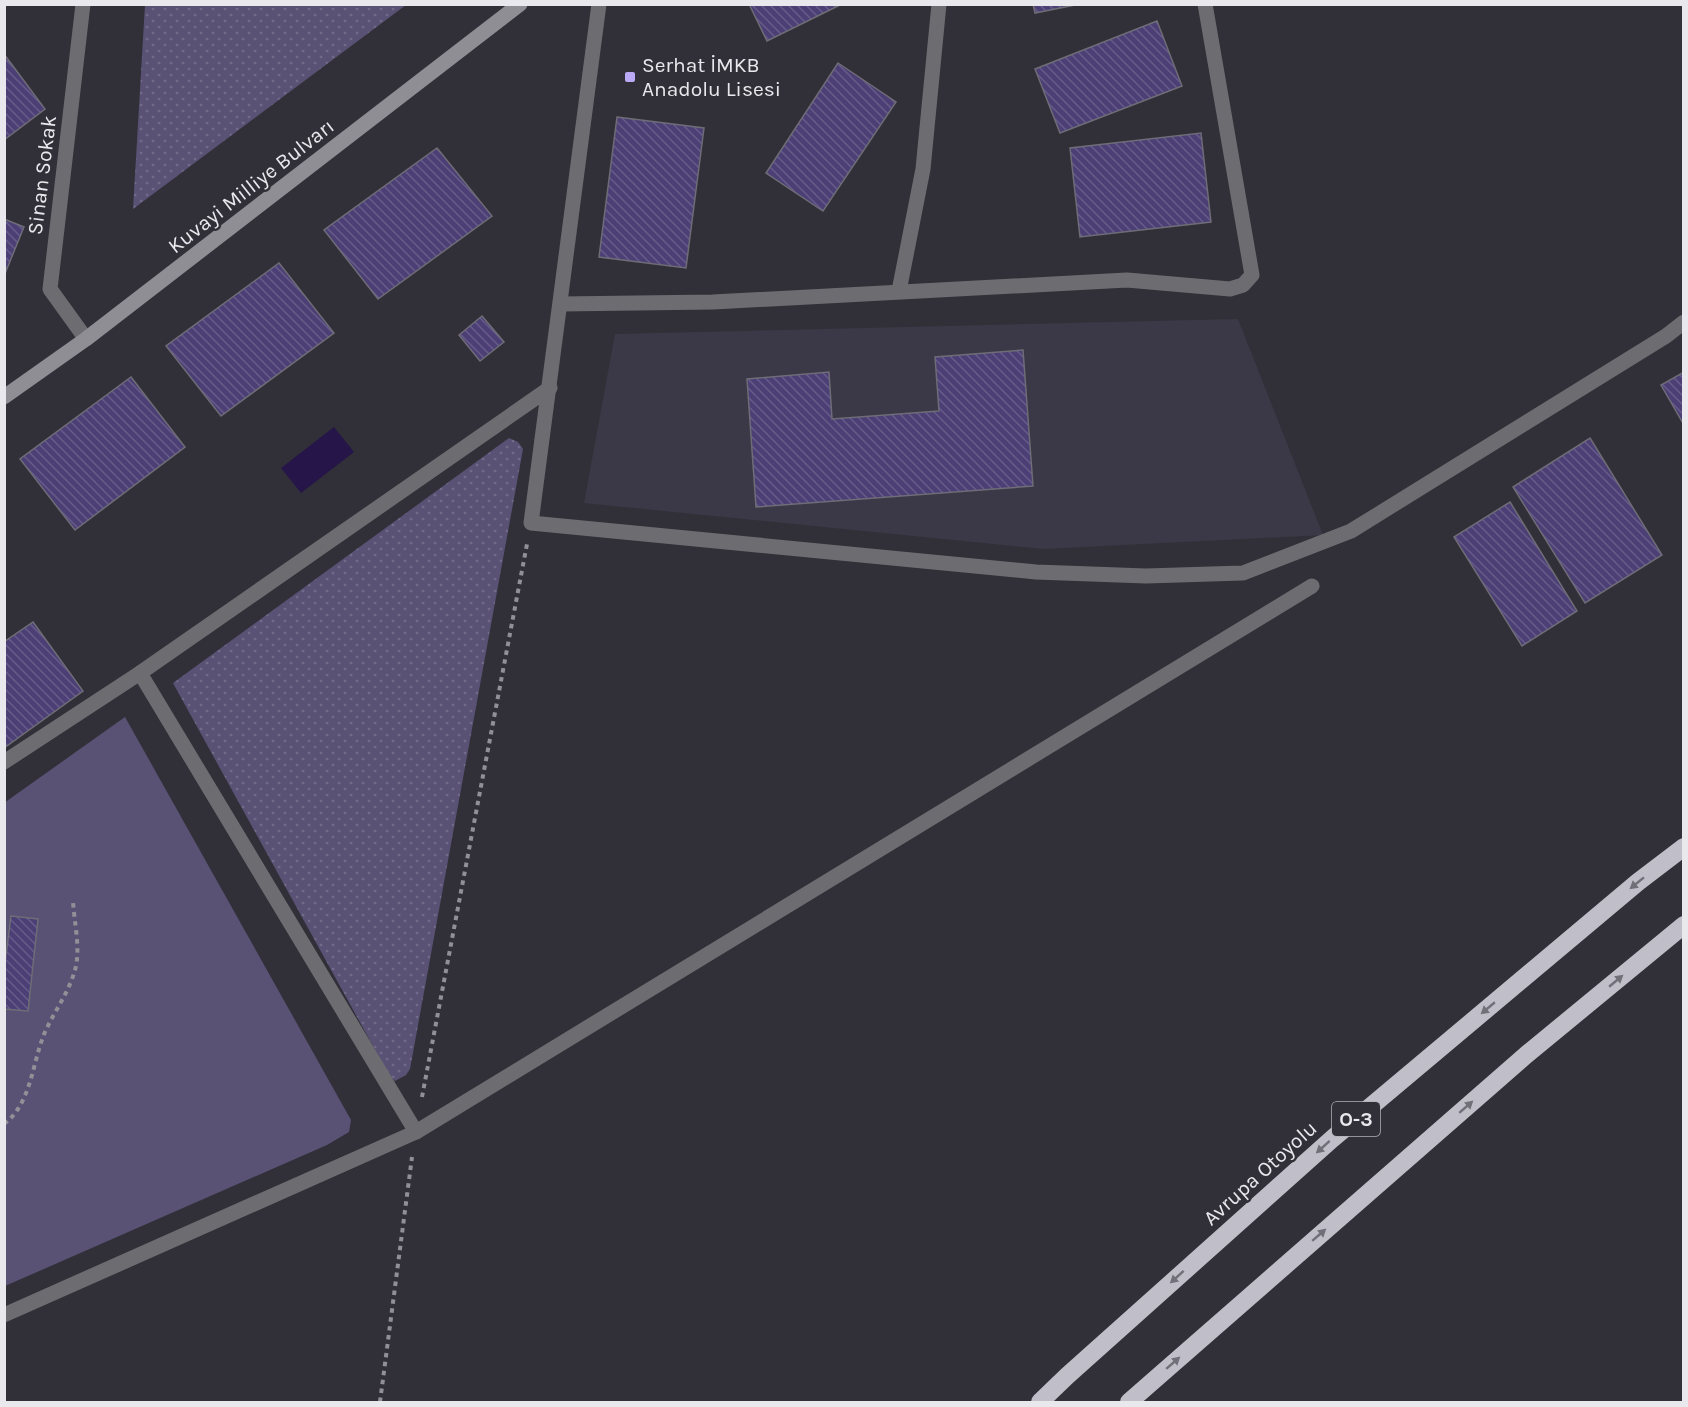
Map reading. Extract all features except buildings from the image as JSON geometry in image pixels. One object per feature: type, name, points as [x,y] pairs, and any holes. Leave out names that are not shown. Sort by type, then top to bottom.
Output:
[{"type":"highway","name":"Avrupa Otoyolu","points":[[1040,1402],[1332,1138],[1683,847]]},
{"type":"highway","points":[[1129,1402],[1483,1092],[1683,925]]},
{"type":"main road","name":"Kuvayi Milliye Bulvarı","points":[[4,397],[86,339],[520,4]]},
{"type":"street","name":"Sinan Sokak","points":[[83,4],[50,290],[86,339]]},
{"type":"street","points":[[599,4],[531,523],[1036,572],[1146,576],[1243,573],[1351,531],[1666,336],[1683,322]]},
{"type":"street","points":[[899,291],[923,169],[939,4]]},
{"type":"street","points":[[561,304],[713,302],[1126,280],[1230,289],[1243,285],[1252,274],[1205,4]]},
{"type":"street","points":[[4,762],[140,674],[550,388]]},
{"type":"street","points":[[4,1315],[416,1132],[1312,586]]},
{"type":"street","points":[[140,674],[416,1132]]},
{"type":"path","points":[[380,1402],[416,1132],[531,523]]},
{"type":"path","points":[[4,1124],[17,1112],[30,1080],[43,1036],[75,970],[76,940],[73,901]]},
{"type":"shaded area","points":[[145,4],[406,5],[133,209]]},
{"type":"shaded area","points":[[1238,319],[1323,535],[1043,549],[584,503],[615,334]]},
{"type":"shaded area","points":[[334,427],[354,452],[301,493],[281,468]]},
{"type":"shaded area","points":[[509,438],[518,442],[523,449],[410,1069],[406,1075],[395,1081],[389,1075],[173,683]]},
{"type":"shaded area","points":[[125,717],[351,1120],[349,1132],[327,1145],[5,1286],[4,803]]},
{"type":"place","name":"Serhat İMKB Anadolu Lisesi","points":[[630,77]]}]
